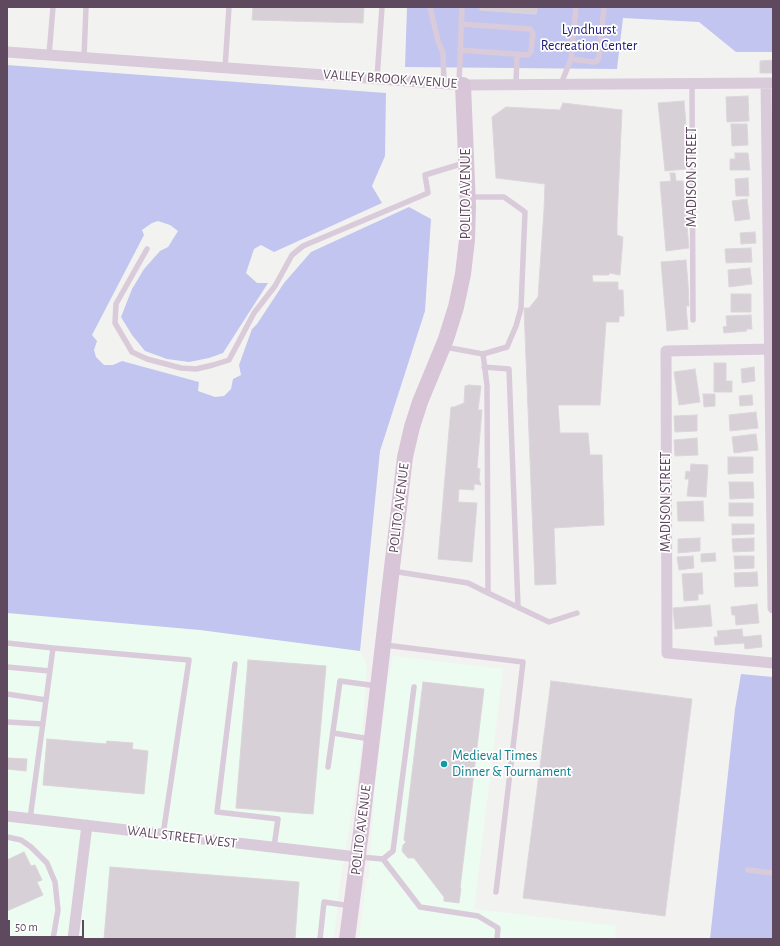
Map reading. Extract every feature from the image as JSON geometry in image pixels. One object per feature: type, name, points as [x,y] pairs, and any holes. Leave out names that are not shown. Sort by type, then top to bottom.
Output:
[{"type":"street","name":"VALLEY BROOK AVENUE","points":[[7,52],[461,85],[769,83]]},
{"type":"street","points":[[769,83],[773,608]]},
{"type":"street","name":"POLITO AVENUE","points":[[347,939],[405,457],[412,426],[420,402],[443,346],[456,307],[463,274],[467,240],[468,197],[461,85]]},
{"type":"street","name":"MADISON STREET","points":[[772,349],[666,351],[667,653],[773,663]]},
{"type":"street","name":"WALL STREET WEST","points":[[7,816],[357,857]]},
{"type":"street","points":[[73,939],[87,825]]},
{"type":"lane","points":[[49,55],[53,7]]},
{"type":"lane","points":[[84,57],[86,7]]},
{"type":"lane","points":[[225,68],[229,7]]},
{"type":"lane","points":[[377,78],[382,7]]},
{"type":"lane","points":[[430,7],[438,41],[443,53],[444,84]]},
{"type":"lane","name":"POLITO AVENUE","points":[[461,85],[460,50],[462,7]]},
{"type":"lane","points":[[561,84],[571,59],[576,7]]},
{"type":"lane","points":[[571,59],[593,62],[599,57],[604,7]]},
{"type":"lane","points":[[460,50],[527,55],[531,52],[533,33],[530,29],[461,24]]},
{"type":"lane","points":[[516,85],[517,54]]},
{"type":"lane","name":"MADISON STREET","points":[[692,83],[693,320]]},
{"type":"lane","points":[[147,249],[116,304],[114,323],[132,352],[147,359],[181,368],[196,369],[213,365],[229,360],[254,313],[275,286],[292,255],[303,246],[428,193],[426,174],[466,162]]},
{"type":"lane","points":[[443,346],[483,354],[507,347],[516,326],[521,308],[525,212],[504,197],[468,197]]},
{"type":"lane","points":[[483,354],[487,384],[488,593]]},
{"type":"lane","points":[[484,367],[509,368],[518,607]]},
{"type":"lane","points":[[392,571],[468,583],[549,622],[577,613]]},
{"type":"lane","points":[[7,642],[53,648],[189,660],[163,835]]},
{"type":"lane","points":[[383,645],[523,662],[496,892]]},
{"type":"lane","points":[[30,819],[53,648]]},
{"type":"lane","points":[[235,664],[217,812],[278,819],[274,847]]},
{"type":"lane","points":[[7,667],[50,671]]},
{"type":"lane","points":[[328,767],[340,681],[378,686]]},
{"type":"lane","points":[[357,857],[383,859],[393,851],[414,687]]},
{"type":"lane","points":[[7,694],[46,700]]},
{"type":"lane","points":[[7,722],[43,724]]},
{"type":"lane","points":[[333,733],[372,739]]},
{"type":"lane","points":[[7,837],[21,840],[31,847],[47,863],[55,882],[58,910],[53,939]]},
{"type":"lane","points":[[383,859],[420,907],[478,916],[498,928],[497,939]]},
{"type":"lane","points":[[748,870],[773,873]]},
{"type":"lane","points":[[320,939],[324,902],[351,906]]},
{"type":"shaded area","points":[[7,613],[200,630],[360,651],[367,665],[360,762],[340,882],[334,939],[7,939]]},
{"type":"shaded area","points":[[393,656],[503,669],[474,909],[616,926],[615,938],[626,939],[359,939],[366,883],[369,875],[375,789],[387,687]]},
{"type":"green space","name":"Lyndhurst Recreation Center","points":[[407,7],[773,7],[773,52],[736,52],[699,22],[623,18],[617,69],[405,67]]},
{"type":"green space","points":[[7,65],[386,93],[385,156],[372,186],[382,203],[274,252],[261,245],[254,249],[246,273],[257,283],[268,283],[223,353],[209,358],[189,362],[167,359],[145,351],[132,335],[121,317],[132,289],[144,269],[160,251],[168,247],[178,231],[170,225],[158,221],[142,230],[144,235],[92,335],[97,341],[94,350],[96,357],[104,365],[113,365],[122,361],[199,382],[198,391],[215,397],[224,396],[231,389],[233,379],[241,375],[239,365],[252,329],[257,324],[284,283],[311,252],[409,207],[431,219],[425,311],[380,451],[360,651],[200,630],[7,613]]},
{"type":"green space","points":[[741,674],[773,677],[773,939],[710,939],[735,709]]},
{"type":"building","points":[[253,7],[364,7],[363,23],[252,20]]},
{"type":"building","name":"Lyndhurst Recreation Center","points":[[480,7],[537,7],[536,14],[480,10]]},
{"type":"building","points":[[773,60],[773,73],[760,73],[760,61]]},
{"type":"building","points":[[748,96],[749,121],[727,122],[726,97]]},
{"type":"building","points":[[684,101],[686,124],[684,124],[687,158],[685,159],[686,169],[665,171],[658,103]]},
{"type":"building","points":[[563,103],[622,110],[617,222],[617,235],[623,237],[620,275],[609,273],[609,275],[592,275],[593,282],[618,282],[618,290],[623,290],[624,316],[619,316],[619,322],[606,322],[600,405],[558,405],[560,433],[588,433],[590,455],[602,455],[604,525],[554,528],[556,584],[535,585],[524,308],[529,308],[538,297],[545,184],[496,178],[492,117],[506,107],[560,110]]},
{"type":"building","points":[[731,124],[747,124],[748,145],[732,146]]},
{"type":"building","points":[[735,153],[748,153],[750,170],[730,170],[730,159],[735,159]]},
{"type":"building","points":[[670,173],[675,173],[676,181],[683,181],[689,248],[666,251],[660,182],[671,181]]},
{"type":"building","points":[[748,178],[749,196],[736,196],[735,179]]},
{"type":"building","points":[[747,199],[750,219],[735,221],[732,201]]},
{"type":"building","points":[[755,232],[756,243],[741,244],[740,233]]},
{"type":"building","points":[[751,248],[752,262],[726,263],[725,249]]},
{"type":"building","points":[[686,260],[689,306],[686,306],[688,329],[667,331],[661,262]]},
{"type":"building","points":[[750,268],[752,284],[729,287],[728,270]]},
{"type":"building","points":[[731,294],[751,294],[751,312],[731,312]]},
{"type":"building","points":[[751,315],[752,329],[746,329],[747,331],[724,333],[723,327],[727,326],[726,316]]},
{"type":"building","points":[[714,363],[726,363],[726,381],[732,381],[732,392],[714,392]]},
{"type":"building","points":[[754,367],[755,381],[742,383],[741,369]]},
{"type":"building","points":[[695,369],[700,402],[679,405],[674,372]]},
{"type":"building","points":[[465,386],[481,386],[478,410],[482,410],[477,468],[480,469],[479,479],[481,485],[474,484],[474,490],[459,489],[458,502],[477,503],[472,562],[438,559],[451,407],[464,403]]},
{"type":"building","points":[[703,394],[715,394],[715,406],[704,407]]},
{"type":"building","points":[[752,395],[753,405],[740,406],[739,396]]},
{"type":"building","points":[[756,412],[758,428],[730,431],[729,415]]},
{"type":"building","points":[[697,415],[697,431],[675,432],[674,416]]},
{"type":"building","points":[[756,434],[758,450],[734,453],[732,437]]},
{"type":"building","points":[[697,438],[698,455],[675,456],[674,440]]},
{"type":"building","points":[[728,457],[753,457],[753,473],[728,474]]},
{"type":"building","points":[[691,464],[708,465],[706,497],[687,496],[689,479],[685,479],[686,471],[690,472]]},
{"type":"building","points":[[729,482],[753,482],[754,498],[730,499]]},
{"type":"building","points":[[703,501],[704,521],[678,521],[677,502]]},
{"type":"building","points":[[729,503],[753,503],[753,516],[729,516]]},
{"type":"building","points":[[732,524],[754,524],[754,534],[732,535]]},
{"type":"building","points":[[700,538],[700,551],[678,553],[678,539]]},
{"type":"building","points":[[754,538],[754,551],[733,552],[732,539]]},
{"type":"building","points":[[715,553],[716,561],[701,562],[701,554]]},
{"type":"building","points":[[693,556],[694,568],[679,570],[677,557]]},
{"type":"building","points":[[734,556],[754,556],[754,568],[735,569]]},
{"type":"building","points":[[757,572],[758,586],[735,587],[734,573]]},
{"type":"building","points":[[702,573],[703,594],[698,594],[698,600],[684,601],[682,574]]},
{"type":"building","points":[[757,604],[759,623],[736,625],[735,615],[732,615],[731,607]]},
{"type":"building","points":[[710,605],[712,626],[675,629],[673,608]]},
{"type":"building","points":[[742,629],[743,637],[761,635],[762,647],[745,649],[744,643],[715,645],[714,637],[718,637],[717,631]]},
{"type":"building","points":[[248,660],[326,666],[313,814],[236,808]]},
{"type":"building","points":[[551,681],[692,699],[665,916],[523,898]]},
{"type":"building","name":"Medieval Times Dinner & Tournament","points":[[423,682],[484,689],[459,903],[444,901],[444,897],[414,858],[408,858],[402,851],[403,845],[406,842],[404,840]]},
{"type":"building","points":[[47,739],[106,744],[107,741],[133,743],[132,749],[148,751],[144,794],[43,785]]},
{"type":"building","points":[[7,758],[27,759],[26,771],[7,769]]},
{"type":"building","points":[[24,852],[31,866],[35,865],[42,880],[37,882],[43,895],[7,911],[7,860]]},
{"type":"building","points":[[110,867],[299,882],[295,939],[104,939]]},
{"type":"place","name":"Medieval Times Dinner & Tournament","points":[[444,764]]}]
